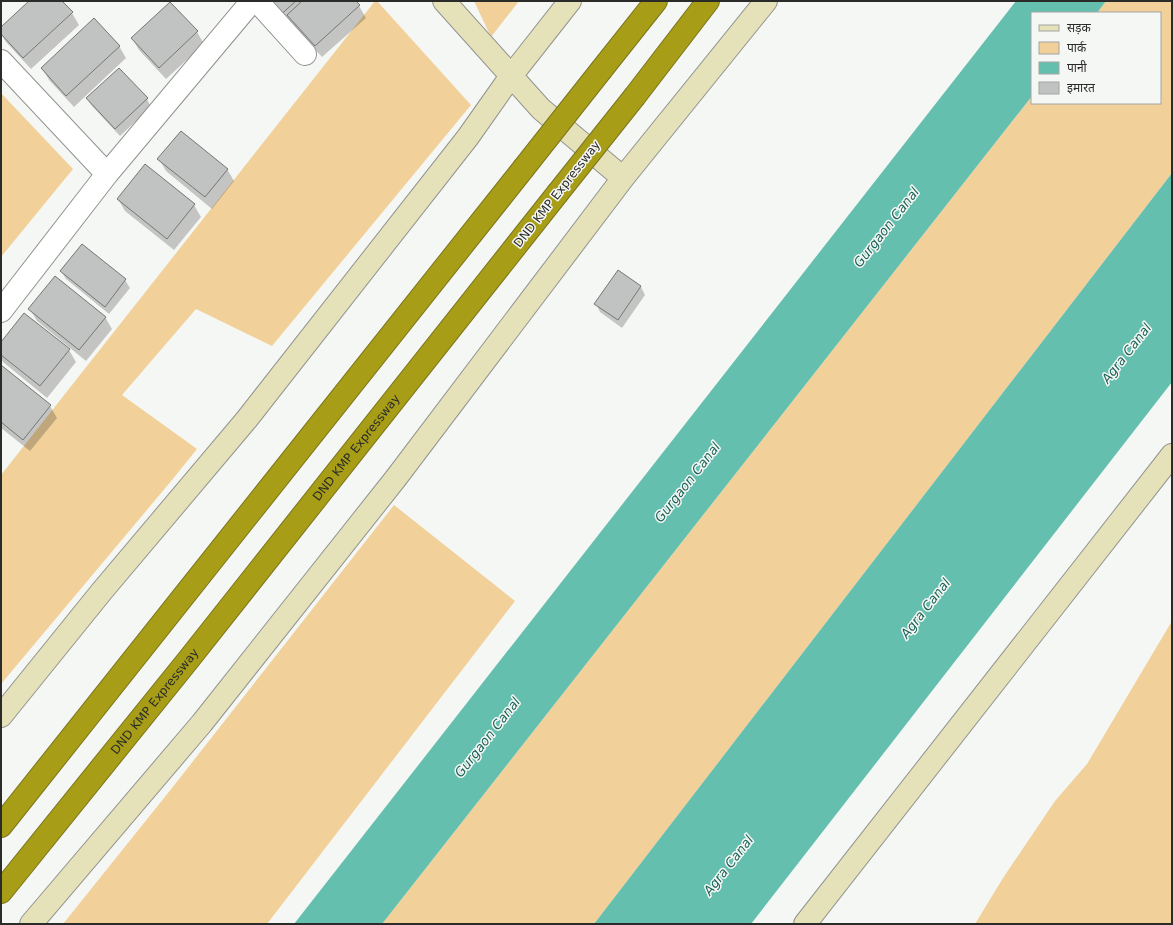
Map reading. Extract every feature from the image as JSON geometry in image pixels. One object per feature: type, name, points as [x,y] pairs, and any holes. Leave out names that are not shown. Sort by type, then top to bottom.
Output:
[{"type":"highway","points":[[1,826],[656,1]]},
{"type":"highway","name":"DND KMP Expressway","points":[[1,892],[190,659],[635,96],[708,1]]},
{"type":"street","points":[[1,311],[107,174],[252,1]]},
{"type":"street","points":[[256,1],[305,54]]},
{"type":"street","points":[[444,1],[541,108],[623,178]]},
{"type":"street","points":[[1,716],[102,591],[247,419],[468,137],[511,76],[570,1]]},
{"type":"street","points":[[31,924],[216,704],[396,478],[623,178],[766,1]]},
{"type":"street","points":[[1,61],[107,174]]},
{"type":"street","points":[[805,924],[1172,455]]},
{"type":"green space","points":[[375,1],[377,1],[471,105],[272,346],[196,309],[122,395],[197,449],[1,684],[1,475]]},
{"type":"green space","points":[[474,1],[519,1],[491,37]]},
{"type":"green space","points":[[1106,1],[1172,1],[1172,173],[594,924],[382,924],[1031,97],[1031,104],[1161,104],[1161,12],[1098,12]]},
{"type":"green space","points":[[1,93],[73,169],[1,257]]},
{"type":"green space","points":[[394,505],[515,601],[267,924],[63,924],[172,788]]},
{"type":"green space","points":[[1172,621],[1172,924],[975,924],[1003,878],[1055,801],[1087,764]]},
{"type":"water","name":"Gurgaon Canal","points":[[1016,1],[1106,1],[1098,12],[1031,12],[1031,97],[382,924],[294,924]]},
{"type":"water","name":"Agra Canal","points":[[1172,173],[1172,382],[751,924],[594,924]]},
{"type":"building","points":[[29,1],[62,1],[73,12],[23,58],[1,34],[1,27]]},
{"type":"building","points":[[261,1],[296,1],[277,18]]},
{"type":"building","points":[[302,1],[356,1],[360,5],[315,46],[287,15]]},
{"type":"building","points":[[170,2],[198,31],[159,68],[131,38]]},
{"type":"building","points":[[94,18],[120,46],[66,96],[41,68]]},
{"type":"building","points":[[119,68],[148,98],[115,129],[86,98]]},
{"type":"building","points":[[181,131],[228,169],[205,197],[157,159]]},
{"type":"building","points":[[145,164],[195,204],[167,239],[117,199]]},
{"type":"building","points":[[82,244],[126,279],[105,307],[60,271]]},
{"type":"building","points":[[618,270],[641,286],[618,320],[594,304]]},
{"type":"building","points":[[55,276],[106,317],[79,350],[28,309]]},
{"type":"building","points":[[24,313],[70,349],[40,386],[1,355],[1,342]]},
{"type":"building","points":[[1,365],[51,405],[23,440],[1,422]]}]
